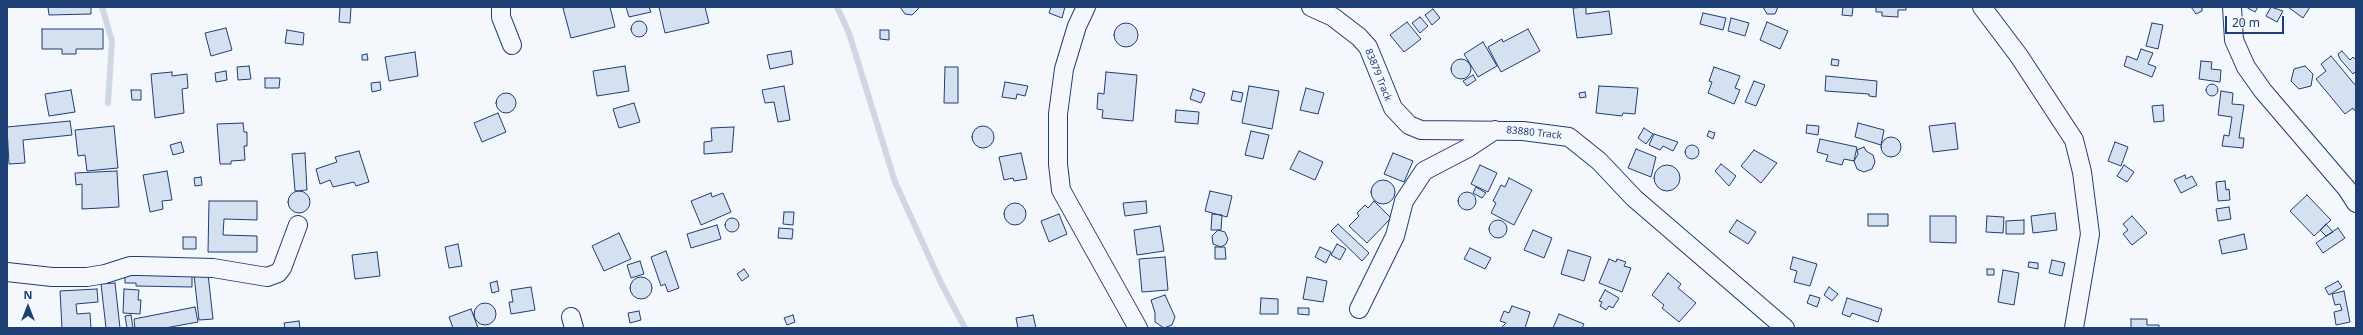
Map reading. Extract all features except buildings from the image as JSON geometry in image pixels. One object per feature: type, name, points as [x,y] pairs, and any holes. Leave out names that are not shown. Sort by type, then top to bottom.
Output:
[{"type":"street","points":[[501,7],[501,18],[512,45]]},
{"type":"street","points":[[1086,7],[1077,26],[1064,68],[1059,106],[1058,164],[1061,190],[1138,328]]},
{"type":"street","name":"83879 Track","points":[[1311,7],[1333,17],[1359,37],[1368,47],[1392,108],[1408,125],[1421,130],[1496,129]]},
{"type":"street","points":[[1982,7],[2019,56],[2074,140],[2084,179],[2090,234],[2074,328]]},
{"type":"street","points":[[2232,7],[2234,40],[2246,67],[2263,91],[2347,189],[2356,203]]},
{"type":"street","name":"83880 Track","points":[[1358,309],[1394,236],[1404,201],[1424,171],[1468,148],[1496,129],[1550,133],[1569,137],[1584,147],[1634,198],[1785,328]]},
{"type":"street","points":[[7,272],[52,277],[87,277],[105,274],[130,266],[139,266],[213,268],[267,277],[278,273],[282,268],[298,225]]},
{"type":"waterway","points":[[102,7],[112,41],[108,103]]},
{"type":"waterway","points":[[837,7],[849,33],[895,182],[941,283],[965,328]]}]
